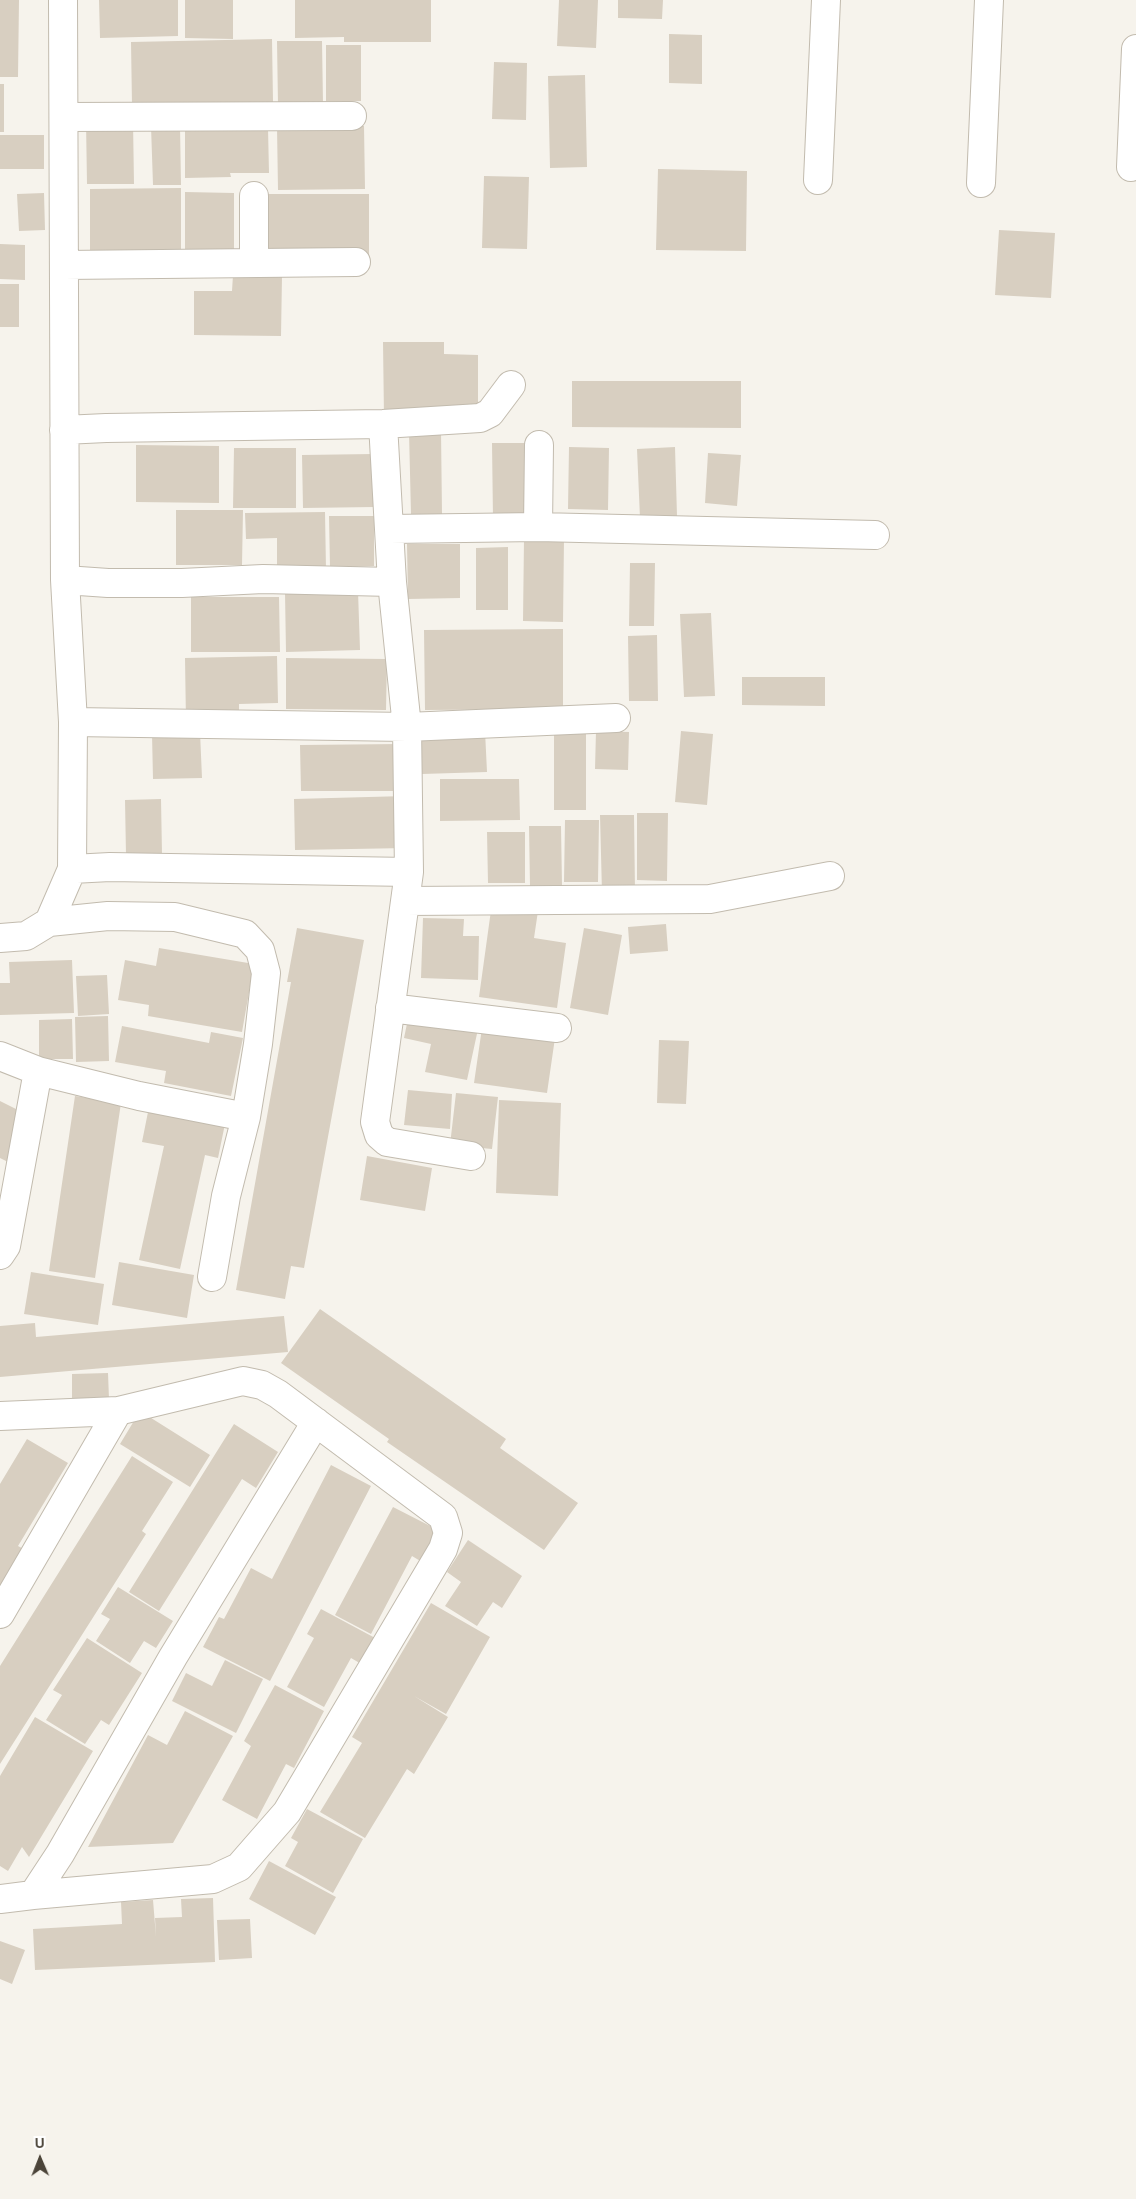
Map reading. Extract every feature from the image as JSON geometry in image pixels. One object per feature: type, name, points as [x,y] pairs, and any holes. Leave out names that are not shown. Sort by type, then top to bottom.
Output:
[{"type":"street","points":[[49,922],[72,869],[74,722],[65,580],[63,0]]},
{"type":"street","points":[[818,180],[826,0]]},
{"type":"street","points":[[981,183],[989,0]]},
{"type":"street","points":[[1131,167],[1136,49]]},
{"type":"street","points":[[64,117],[352,116]]},
{"type":"street","points":[[254,196],[254,263]]},
{"type":"street","points":[[64,265],[356,262]]},
{"type":"street","points":[[64,430],[383,424],[480,418],[490,413],[511,385]]},
{"type":"street","points":[[383,424],[392,582],[407,727],[409,872],[375,1122],[379,1135],[387,1142],[471,1156]]},
{"type":"street","points":[[538,527],[539,445]]},
{"type":"street","points":[[390,529],[538,527],[875,535]]},
{"type":"street","points":[[65,580],[108,583],[182,583],[263,579],[392,582]]},
{"type":"street","points":[[74,722],[407,727],[616,718]]},
{"type":"street","points":[[72,869],[110,867],[409,872]]},
{"type":"street","points":[[405,901],[710,899],[830,876]]},
{"type":"street","points":[[0,938],[26,936],[49,922],[108,916],[175,917],[245,934],[260,950],[266,973],[258,1044],[246,1117],[226,1196],[212,1277]]},
{"type":"street","points":[[390,1008],[557,1028]]},
{"type":"street","points":[[0,1056],[38,1071],[139,1096],[246,1117]]},
{"type":"street","points":[[0,1255],[6,1246],[38,1071]]},
{"type":"street","points":[[0,1416],[118,1411],[243,1381],[262,1385],[316,1422],[443,1517],[448,1533],[443,1549],[287,1812],[239,1867],[213,1879],[0,1899]]},
{"type":"street","points":[[0,1614],[118,1411]]},
{"type":"street","points":[[34,1895],[60,1854],[173,1657],[316,1422]]},
{"type":"building","points":[[0,0],[19,0],[18,77],[0,77]]},
{"type":"building","points":[[99,0],[178,0],[178,36],[100,38]]},
{"type":"building","points":[[185,0],[233,0],[233,39],[185,38]]},
{"type":"building","points":[[295,0],[431,0],[431,42],[344,42],[344,37],[295,38]]},
{"type":"building","points":[[559,0],[598,0],[596,48],[557,46]]},
{"type":"building","points":[[618,0],[663,0],[662,19],[618,18]]},
{"type":"building","points":[[669,34],[702,35],[702,84],[669,83]]},
{"type":"building","points":[[272,39],[273,102],[132,105],[131,42]]},
{"type":"building","points":[[277,41],[322,41],[323,104],[278,105]]},
{"type":"building","points":[[326,45],[361,45],[361,101],[326,101]]},
{"type":"building","points":[[494,62],[527,63],[526,120],[492,119]]},
{"type":"building","points":[[585,75],[587,167],[550,168],[548,76]]},
{"type":"building","points":[[0,84],[4,84],[4,132],[0,132]]},
{"type":"building","points":[[86,121],[133,121],[134,184],[87,184]]},
{"type":"building","points":[[151,126],[180,126],[181,185],[153,185]]},
{"type":"building","points":[[364,126],[365,189],[278,190],[277,127]]},
{"type":"building","points":[[268,128],[269,173],[230,173],[231,177],[185,178],[185,129]]},
{"type":"building","points":[[0,135],[44,135],[44,169],[0,169]]},
{"type":"building","points":[[658,169],[747,171],[746,251],[656,250]]},
{"type":"building","points":[[484,176],[529,177],[527,249],[482,248]]},
{"type":"building","points":[[181,188],[181,255],[90,256],[90,189]]},
{"type":"building","points":[[185,192],[234,193],[234,260],[185,260]]},
{"type":"building","points":[[44,193],[45,230],[19,231],[17,194]]},
{"type":"building","points":[[264,194],[369,194],[369,254],[264,254]]},
{"type":"building","points":[[999,230],[1055,233],[1051,298],[995,295]]},
{"type":"building","points":[[0,244],[25,245],[25,280],[0,279]]},
{"type":"building","points":[[233,275],[282,276],[281,336],[194,335],[194,291],[232,291]]},
{"type":"building","points":[[0,284],[19,284],[19,327],[0,327]]},
{"type":"building","points":[[383,342],[444,342],[444,354],[478,355],[478,418],[384,417]]},
{"type":"building","points":[[572,381],[741,381],[741,428],[572,427]]},
{"type":"building","points":[[441,431],[442,514],[411,514],[409,432]]},
{"type":"building","points":[[492,443],[536,443],[537,519],[493,519]]},
{"type":"building","points":[[136,445],[219,446],[219,503],[136,502]]},
{"type":"building","points":[[569,447],[609,448],[608,510],[568,509]]},
{"type":"building","points":[[675,447],[677,516],[640,518],[637,449]]},
{"type":"building","points":[[234,448],[296,448],[296,508],[233,508]]},
{"type":"building","points":[[708,453],[741,455],[737,506],[705,503]]},
{"type":"building","points":[[373,454],[374,507],[303,508],[302,455]]},
{"type":"building","points":[[176,510],[243,510],[242,565],[176,565]]},
{"type":"building","points":[[325,512],[326,570],[277,570],[277,538],[246,539],[245,513]]},
{"type":"building","points":[[329,516],[374,516],[374,566],[330,567]]},
{"type":"building","points":[[524,539],[564,539],[563,622],[523,621]]},
{"type":"building","points":[[407,544],[460,544],[460,598],[408,599]]},
{"type":"building","points":[[508,547],[508,610],[476,610],[476,548]]},
{"type":"building","points":[[630,563],[655,563],[654,626],[629,626]]},
{"type":"building","points":[[358,591],[360,650],[286,652],[285,593]]},
{"type":"building","points":[[191,597],[279,597],[280,652],[191,652]]},
{"type":"building","points":[[711,613],[715,696],[684,697],[680,614]]},
{"type":"building","points":[[563,629],[563,709],[425,710],[424,630]]},
{"type":"building","points":[[657,635],[658,701],[629,701],[628,636]]},
{"type":"building","points":[[277,656],[278,703],[239,704],[239,721],[186,722],[185,658]]},
{"type":"building","points":[[286,658],[387,659],[386,710],[286,709]]},
{"type":"building","points":[[742,677],[825,677],[825,706],[742,705]]},
{"type":"building","points":[[485,731],[487,772],[422,774],[421,733]]},
{"type":"building","points":[[554,731],[586,731],[586,810],[554,810]]},
{"type":"building","points":[[596,731],[629,732],[628,770],[595,769]]},
{"type":"building","points":[[681,731],[713,734],[707,805],[675,802]]},
{"type":"building","points":[[200,732],[202,778],[153,779],[152,734]]},
{"type":"building","points":[[401,744],[402,791],[301,791],[300,745]]},
{"type":"building","points":[[440,779],[519,779],[520,820],[440,821]]},
{"type":"building","points":[[406,796],[407,848],[295,850],[294,799]]},
{"type":"building","points":[[161,799],[162,854],[126,855],[125,800]]},
{"type":"building","points":[[637,813],[668,813],[667,881],[637,880]]},
{"type":"building","points":[[600,815],[634,815],[635,892],[602,893]]},
{"type":"building","points":[[565,820],[599,820],[598,882],[564,882]]},
{"type":"building","points":[[529,826],[561,826],[562,886],[530,886]]},
{"type":"building","points":[[487,832],[525,832],[525,883],[488,883]]},
{"type":"building","points":[[492,903],[538,911],[534,938],[566,943],[557,1008],[479,997]]},
{"type":"building","points":[[423,918],[464,919],[463,936],[479,936],[478,980],[421,978]]},
{"type":"building","points":[[666,924],[668,951],[630,954],[628,927]]},
{"type":"building","points":[[297,928],[364,940],[304,1268],[291,1266],[285,1299],[236,1290],[291,982],[287,982]]},
{"type":"building","points":[[584,928],[622,935],[608,1015],[570,1008]]},
{"type":"building","points":[[159,948],[254,964],[242,1032],[148,1016],[149,1005],[118,1000],[125,960],[156,966]]},
{"type":"building","points":[[72,960],[74,1013],[0,1015],[0,983],[10,983],[9,962]]},
{"type":"building","points":[[107,975],[109,1014],[78,1016],[76,976]]},
{"type":"building","points":[[409,1014],[478,1029],[467,1080],[425,1072],[431,1044],[404,1038]]},
{"type":"building","points":[[108,1016],[109,1061],[76,1062],[75,1017]]},
{"type":"building","points":[[72,1019],[73,1059],[39,1059],[39,1020]]},
{"type":"building","points":[[483,1021],[556,1031],[547,1093],[474,1083]]},
{"type":"building","points":[[122,1026],[209,1043],[211,1032],[243,1038],[231,1096],[164,1083],[166,1071],[115,1062]]},
{"type":"building","points":[[659,1040],[689,1041],[686,1104],[657,1103]]},
{"type":"building","points":[[408,1090],[452,1094],[450,1129],[404,1125]]},
{"type":"building","points":[[456,1093],[498,1097],[492,1149],[450,1145]]},
{"type":"building","points":[[75,1096],[121,1103],[95,1278],[49,1271]]},
{"type":"building","points":[[499,1100],[561,1103],[558,1196],[496,1193]]},
{"type":"building","points":[[0,1101],[30,1116],[8,1162],[0,1158]]},
{"type":"building","points":[[150,1102],[226,1119],[218,1158],[205,1155],[180,1269],[139,1260],[164,1146],[142,1142]]},
{"type":"building","points":[[367,1156],[432,1168],[425,1211],[360,1200]]},
{"type":"building","points":[[119,1262],[194,1275],[187,1318],[112,1305]]},
{"type":"building","points":[[31,1272],[104,1284],[98,1325],[24,1314]]},
{"type":"building","points":[[320,1309],[506,1439],[500,1448],[578,1503],[544,1550],[387,1442],[389,1439],[281,1363]]},
{"type":"building","points":[[284,1316],[288,1352],[0,1377],[0,1326],[35,1323],[36,1337]]},
{"type":"building","points":[[108,1373],[109,1399],[72,1400],[72,1374]]},
{"type":"building","points":[[140,1411],[210,1455],[190,1487],[120,1444]]},
{"type":"building","points":[[234,1424],[278,1452],[256,1488],[242,1479],[159,1611],[129,1592]]},
{"type":"building","points":[[27,1439],[68,1463],[18,1546],[31,1553],[0,1605],[0,1484]]},
{"type":"building","points":[[132,1456],[173,1482],[142,1531],[146,1534],[0,1764],[0,1666]]},
{"type":"building","points":[[331,1465],[371,1486],[270,1681],[203,1647],[219,1617],[224,1619],[251,1568],[272,1579]]},
{"type":"building","points":[[393,1507],[438,1530],[422,1562],[412,1556],[371,1634],[335,1615]]},
{"type":"building","points":[[468,1540],[522,1576],[502,1608],[493,1602],[477,1626],[445,1606],[461,1582],[447,1572]]},
{"type":"building","points":[[118,1587],[173,1621],[156,1648],[144,1641],[130,1663],[96,1641],[110,1619],[101,1614]]},
{"type":"building","points":[[431,1603],[490,1637],[446,1714],[414,1696],[448,1717],[414,1774],[407,1769],[365,1838],[320,1812],[362,1743],[352,1737]]},
{"type":"building","points":[[321,1609],[377,1639],[363,1665],[351,1658],[324,1707],[287,1687],[314,1638],[307,1634]]},
{"type":"building","points":[[87,1638],[142,1673],[109,1725],[101,1720],[85,1744],[46,1720],[62,1695],[53,1690]]},
{"type":"building","points":[[225,1660],[263,1679],[236,1733],[172,1701],[186,1673],[212,1686]]},
{"type":"building","points":[[275,1685],[324,1711],[294,1768],[286,1764],[257,1819],[222,1800],[251,1746],[244,1741]]},
{"type":"building","points":[[185,1711],[233,1736],[173,1843],[88,1847],[148,1735],[167,1745]]},
{"type":"building","points":[[35,1717],[93,1751],[29,1857],[22,1847],[8,1871],[0,1866],[0,1776]]},
{"type":"building","points":[[307,1809],[363,1839],[333,1893],[285,1866],[298,1842],[291,1838]]},
{"type":"building","points":[[269,1861],[336,1897],[315,1935],[249,1899]]},
{"type":"building","points":[[213,1898],[215,1962],[35,1970],[33,1929],[122,1924],[121,1902],[153,1900],[156,1937],[155,1918],[182,1917],[181,1899]]},
{"type":"building","points":[[250,1919],[252,1958],[219,1960],[217,1920]]},
{"type":"building","points":[[0,1941],[25,1950],[12,1984],[0,1979]]}]
